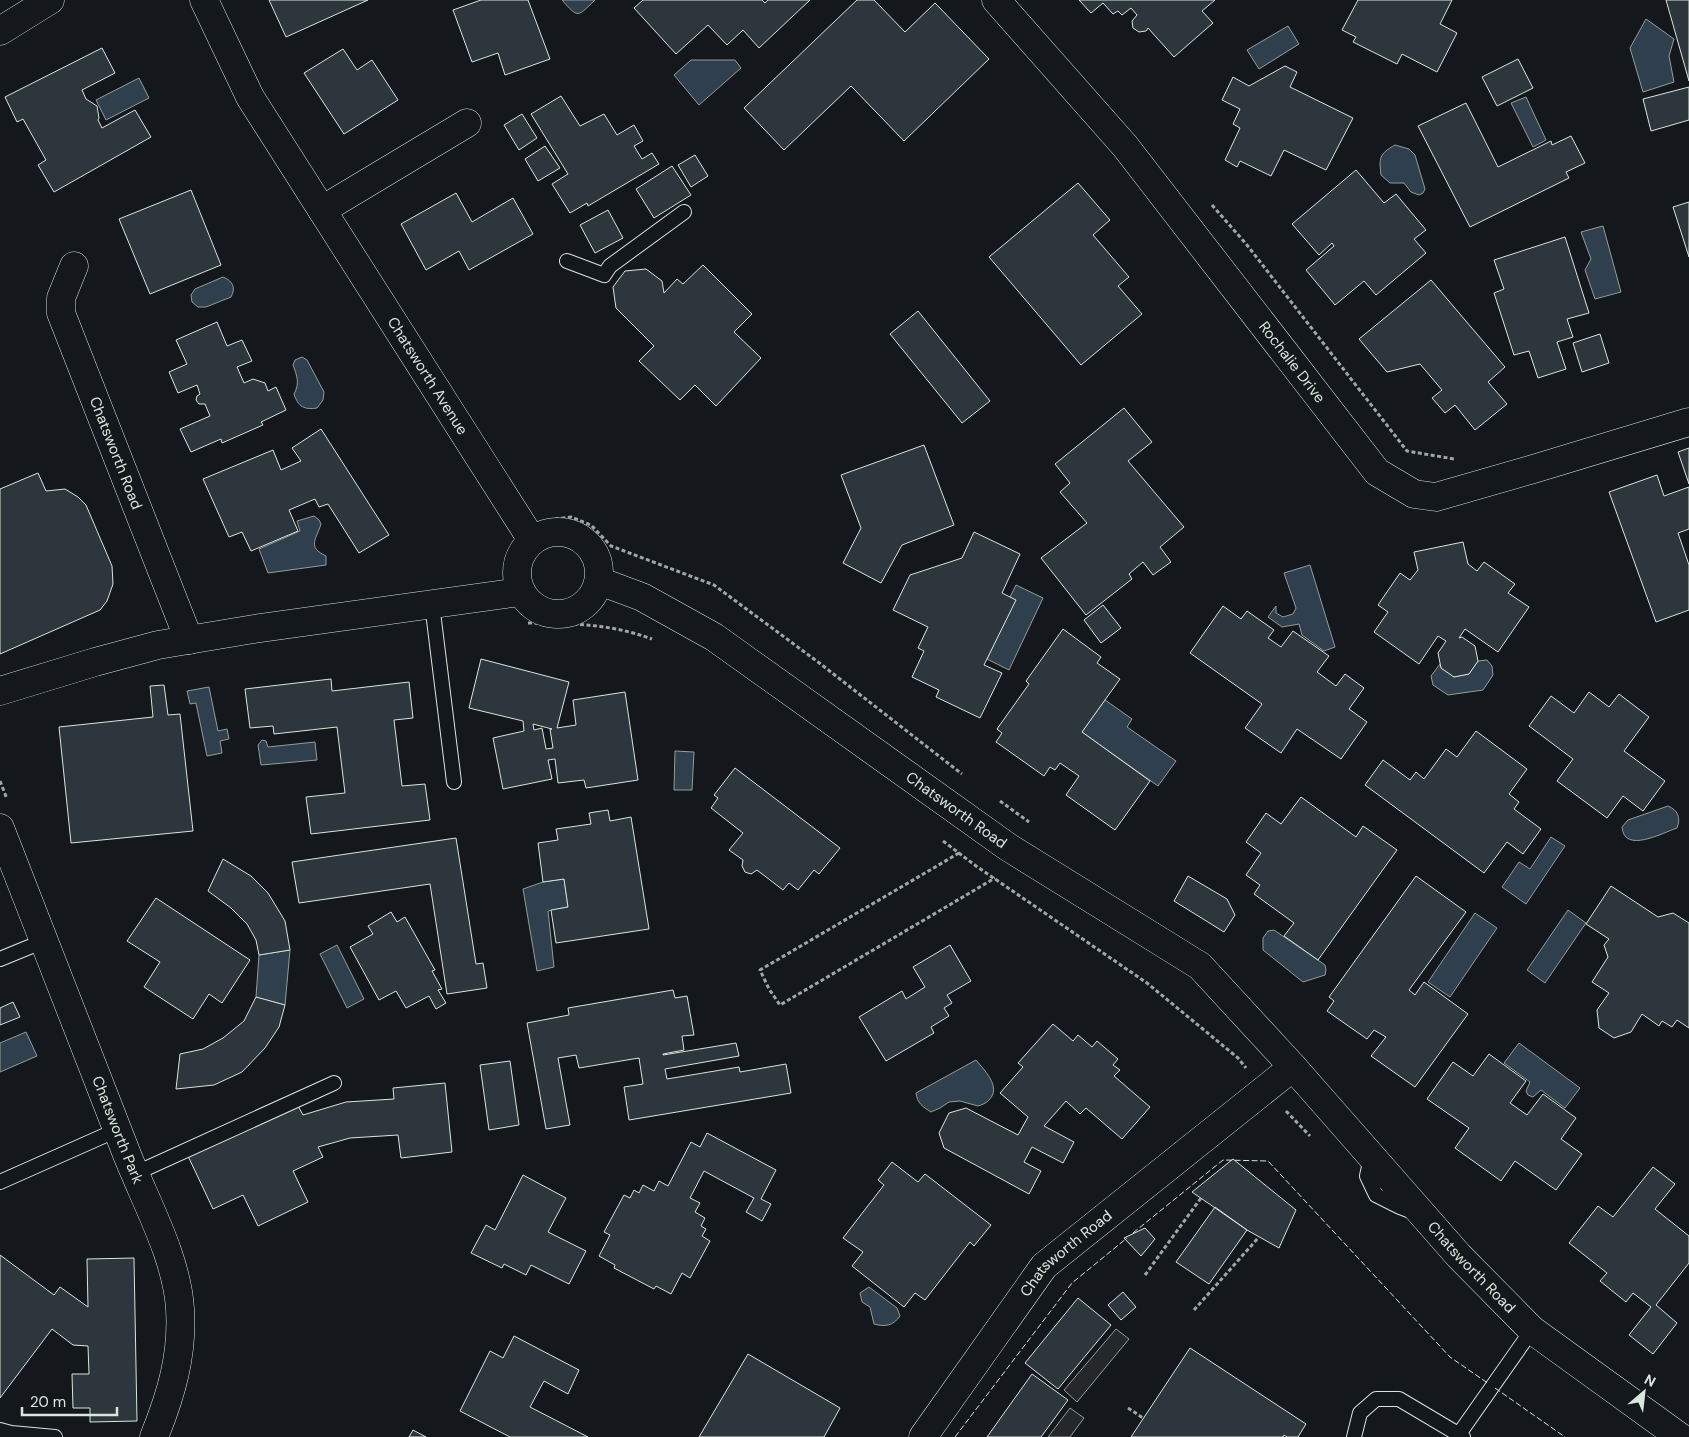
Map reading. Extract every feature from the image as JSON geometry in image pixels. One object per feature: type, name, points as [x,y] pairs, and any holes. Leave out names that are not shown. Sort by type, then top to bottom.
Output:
[{"type":"street","points":[[0,31],[50,0]]},
{"type":"street","name":"Chatsworth Avenue","points":[[204,0],[250,97],[532,540]]},
{"type":"street","name":"Rochalie Drive","points":[[996,0],[1125,146],[1377,472],[1389,480],[1414,494],[1436,497],[1689,422]]},
{"type":"street","points":[[322,210],[467,123]]},
{"type":"street","name":"Chatsworth Road","points":[[74,266],[61,298],[61,313],[189,640]]},
{"type":"street","points":[[556,531],[575,535],[586,542],[595,553],[599,566],[599,580],[594,595],[584,606],[573,612],[556,615],[539,610],[527,601],[520,592],[517,581],[517,565],[520,554],[532,540],[545,533],[556,531]]},
{"type":"street","name":"Chatsworth Road","points":[[599,580],[642,597],[714,637],[988,833],[1028,860],[1200,966],[1293,1068],[1458,1256],[1532,1330],[1680,1437]]},
{"type":"street","points":[[0,692],[95,662],[158,645],[520,592]]},
{"type":"street","name":"Chatsworth Park","points":[[0,828],[175,1278],[180,1309],[178,1360],[166,1408],[154,1437]]},
{"type":"street","name":"Chatsworth Road","points":[[923,1437],[1044,1266],[1293,1068]]},
{"type":"lane","points":[[567,261],[604,275],[610,266],[684,212]]},
{"type":"lane","points":[[432,604],[454,782]]},
{"type":"lane","points":[[0,960],[44,941]]},
{"type":"lane","points":[[134,1174],[334,1082]]},
{"type":"lane","points":[[0,1182],[117,1130]]},
{"type":"lane","points":[[1354,1437],[1360,1413],[1376,1399],[1399,1399],[1461,1436],[1532,1330]]},
{"type":"lane","points":[[0,1430],[11,1433],[56,1437]]},
{"type":"path","points":[[1208,200],[1247,245],[1407,451],[1460,460]]},
{"type":"path","points":[[553,520],[571,517],[584,522],[590,525],[611,546],[714,585]]},
{"type":"path","points":[[526,623],[592,624],[629,631],[655,640]]},
{"type":"path","points":[[988,833],[959,853],[760,970],[769,989],[780,1005],[994,878],[1028,860]]},
{"type":"path","points":[[936,836],[1147,983],[1238,1058],[1276,1102],[1310,1136]]},
{"type":"path","points":[[1145,1275],[1201,1198]]},
{"type":"path","points":[[1194,1310],[1259,1236]]},
{"type":"path","points":[[1128,1408],[1143,1418]]},
{"type":"shaded area","points":[[1116,1329],[1129,1339],[1077,1402],[1064,1390]]},
{"type":"shaded area","points":[[1070,1408],[1084,1418],[1070,1437],[1048,1437]]},
{"type":"water","points":[[562,0],[595,0],[585,10],[575,13]]},
{"type":"water","points":[[1646,19],[1674,39],[1669,56],[1674,82],[1643,92],[1630,48]]},
{"type":"water","points":[[1288,26],[1299,44],[1259,69],[1247,50]]},
{"type":"water","points":[[691,60],[735,60],[741,68],[699,105],[674,75]]},
{"type":"water","points":[[139,78],[149,98],[106,120],[96,100]]},
{"type":"water","points":[[1526,97],[1546,140],[1533,147],[1511,103]]},
{"type":"water","points":[[1395,145],[1409,149],[1415,155],[1425,189],[1423,193],[1419,195],[1411,192],[1404,183],[1390,183],[1381,175],[1381,157]]},
{"type":"water","points":[[1603,226],[1621,292],[1595,299],[1585,270],[1591,259],[1581,232]]},
{"type":"water","points":[[223,277],[233,285],[231,297],[206,307],[198,307],[192,302],[191,295],[195,289]]},
{"type":"water","points":[[302,357],[307,360],[324,392],[323,400],[317,408],[303,407],[294,394],[297,376],[293,365],[295,360]]},
{"type":"water","points":[[314,516],[321,524],[314,543],[316,549],[326,556],[326,565],[268,573],[259,549],[300,531],[297,521]]},
{"type":"water","points":[[1310,565],[1335,647],[1324,651],[1302,635],[1299,624],[1282,627],[1268,617],[1276,606],[1276,613],[1283,617],[1293,614],[1296,608],[1284,573]]},
{"type":"water","points":[[1016,585],[1043,598],[1009,670],[987,659],[1015,600],[1010,597]]},
{"type":"water","points":[[1487,660],[1492,666],[1493,675],[1483,690],[1448,695],[1433,685],[1431,676],[1440,664],[1441,668],[1454,677],[1469,674],[1478,661]]},
{"type":"water","points":[[209,687],[218,731],[227,729],[229,739],[220,741],[222,753],[207,756],[196,703],[190,704],[187,691]]},
{"type":"water","points":[[1105,700],[1132,719],[1127,727],[1176,761],[1158,786],[1082,732]]},
{"type":"water","points":[[262,740],[266,741],[268,747],[315,742],[317,760],[261,765],[258,745]]},
{"type":"water","points":[[675,751],[694,752],[692,790],[674,790]]},
{"type":"water","points":[[1668,806],[1678,815],[1677,828],[1645,840],[1629,839],[1624,835],[1622,827],[1628,820]]},
{"type":"water","points":[[1551,837],[1565,846],[1526,904],[1502,887],[1519,862],[1530,869]]},
{"type":"water","points":[[564,879],[568,907],[548,911],[554,967],[537,971],[523,889],[543,882]]},
{"type":"water","points":[[1568,910],[1586,923],[1545,983],[1527,970]]},
{"type":"water","points":[[1475,913],[1497,928],[1450,997],[1428,982]]},
{"type":"water","points":[[1274,930],[1325,965],[1325,975],[1303,982],[1263,950],[1263,938],[1268,931]]},
{"type":"water","points":[[337,945],[364,999],[347,1008],[320,954]]},
{"type":"water","points":[[290,950],[285,1005],[256,997],[259,955]]},
{"type":"water","points":[[26,1032],[37,1056],[0,1072],[0,1043]]},
{"type":"water","points":[[1519,1043],[1580,1088],[1565,1108],[1541,1090],[1533,1097],[1528,1095],[1526,1091],[1530,1082],[1504,1063]]},
{"type":"water","points":[[976,1060],[993,1084],[993,1095],[987,1102],[978,1106],[960,1101],[949,1102],[931,1112],[919,1102],[916,1093]]},
{"type":"water","points":[[869,1287],[897,1308],[900,1316],[895,1322],[885,1325],[874,1324],[870,1307],[862,1302],[860,1293]]},
{"type":"building","points":[[269,0],[368,0],[286,37]]},
{"type":"building","points":[[481,0],[528,0],[550,59],[505,75],[498,53],[472,62],[453,10]]},
{"type":"building","points":[[643,0],[762,0],[765,3],[768,0],[810,0],[759,48],[743,30],[727,45],[708,25],[676,54],[634,8]]},
{"type":"building","points":[[857,0],[874,0],[905,32],[935,3],[989,59],[904,141],[851,86],[784,150],[744,108]]},
{"type":"building","points":[[1079,0],[1215,0],[1202,11],[1213,23],[1174,57],[1148,28],[1146,31],[1139,32],[1133,28],[1132,21],[1137,15],[1131,8],[1122,15],[1118,11],[1113,14],[1103,3],[1091,13]]},
{"type":"building","points":[[1358,0],[1452,0],[1440,24],[1457,33],[1437,72],[1402,54],[1397,64],[1353,42],[1356,37],[1342,30]]},
{"type":"building","points":[[1666,0],[1689,0],[1689,81]]},
{"type":"building","points":[[102,48],[115,73],[82,90],[86,99],[97,106],[98,120],[102,128],[135,110],[151,137],[54,192],[38,165],[46,160],[23,119],[17,122],[5,97]]},
{"type":"building","points":[[343,49],[357,70],[372,60],[398,100],[344,134],[304,73]]},
{"type":"building","points":[[1518,59],[1533,88],[1497,106],[1482,77]]},
{"type":"building","points":[[1285,66],[1297,72],[1290,87],[1353,118],[1326,170],[1284,150],[1271,176],[1240,161],[1237,167],[1225,160],[1240,128],[1233,124],[1240,109],[1222,100],[1233,77],[1249,86]]},
{"type":"building","points":[[1689,87],[1689,120],[1651,131],[1643,99]]},
{"type":"building","points":[[561,96],[580,126],[604,114],[617,135],[634,125],[643,141],[634,146],[642,159],[652,153],[659,164],[588,206],[587,203],[570,213],[552,184],[568,174],[531,114]]},
{"type":"building","points":[[1466,103],[1498,167],[1551,141],[1552,145],[1571,136],[1585,163],[1566,172],[1569,178],[1470,227],[1418,126]]},
{"type":"building","points":[[522,114],[537,138],[519,150],[504,125]]},
{"type":"building","points":[[545,146],[560,168],[538,181],[525,159]]},
{"type":"building","points":[[695,155],[708,176],[691,187],[678,165]]},
{"type":"building","points":[[672,166],[691,195],[654,218],[636,189]]},
{"type":"building","points":[[1356,170],[1384,203],[1396,194],[1426,230],[1414,239],[1426,253],[1376,295],[1364,281],[1335,305],[1306,270],[1334,246],[1332,243],[1319,255],[1292,224]]},
{"type":"building","points":[[1078,183],[1110,220],[1093,235],[1129,277],[1118,286],[1142,314],[1081,365],[989,257]]},
{"type":"building","points":[[191,190],[221,265],[150,294],[119,219]]},
{"type":"building","points":[[456,193],[472,222],[513,198],[533,234],[469,270],[459,251],[426,270],[401,224]]},
{"type":"building","points":[[1689,202],[1689,257],[1673,207]]},
{"type":"building","points":[[608,210],[623,238],[595,253],[580,225]]},
{"type":"building","points":[[1565,237],[1589,313],[1567,319],[1573,337],[1557,342],[1566,369],[1538,378],[1529,351],[1514,355],[1494,293],[1504,289],[1494,260]]},
{"type":"building","points":[[703,265],[752,314],[734,332],[761,358],[716,406],[695,385],[680,400],[639,361],[654,346],[616,308],[613,287],[625,271],[646,269],[662,281],[664,293],[677,279],[683,284]]},
{"type":"building","points":[[1431,280],[1505,367],[1488,382],[1507,404],[1475,430],[1455,405],[1445,413],[1432,398],[1442,390],[1420,364],[1387,372],[1359,339]]},
{"type":"building","points":[[918,311],[990,401],[962,423],[890,334]]},
{"type":"building","points":[[217,322],[227,346],[242,340],[252,361],[237,367],[244,383],[253,379],[265,383],[268,391],[276,387],[286,410],[261,422],[263,425],[222,443],[221,439],[191,452],[180,429],[210,416],[205,404],[199,404],[196,400],[200,394],[197,385],[178,393],[169,372],[187,364],[176,340]]},
{"type":"building","points":[[1600,334],[1609,363],[1582,372],[1573,343]]},
{"type":"building","points":[[1124,408],[1152,442],[1128,461],[1184,527],[1160,547],[1171,562],[1153,575],[1143,562],[1129,574],[1132,579],[1086,615],[1041,558],[1087,523],[1060,492],[1070,483],[1055,464]]},
{"type":"building","points":[[321,429],[389,535],[359,553],[328,504],[319,507],[315,499],[289,510],[298,531],[251,551],[242,532],[229,537],[203,479],[273,450],[281,470],[301,461],[292,448]]},
{"type":"building","points":[[924,445],[954,525],[902,545],[881,583],[843,563],[861,528],[841,475]]},
{"type":"building","points":[[1689,448],[1689,484],[1678,452]]},
{"type":"building","points":[[38,473],[46,491],[65,489],[78,497],[86,505],[112,566],[113,584],[107,601],[100,610],[0,654],[0,489]]},
{"type":"building","points":[[1657,475],[1664,496],[1689,487],[1689,529],[1678,533],[1689,565],[1689,610],[1656,622],[1609,492]]},
{"type":"building","points":[[974,532],[1020,554],[1002,593],[1016,600],[984,665],[1002,673],[980,718],[936,697],[939,690],[912,677],[924,651],[918,648],[928,627],[893,610],[910,575],[962,558]]},
{"type":"building","points":[[1463,542],[1468,564],[1477,571],[1484,562],[1515,584],[1508,593],[1529,607],[1498,652],[1465,629],[1459,638],[1462,637],[1475,646],[1478,661],[1469,674],[1454,677],[1441,668],[1438,653],[1446,641],[1438,636],[1419,664],[1374,632],[1388,612],[1378,605],[1400,573],[1410,580],[1418,570],[1414,552]]},
{"type":"building","points":[[1103,605],[1121,628],[1101,643],[1084,620]]},
{"type":"building","points":[[1223,606],[1241,619],[1247,611],[1274,630],[1268,638],[1281,647],[1293,631],[1329,656],[1317,672],[1336,686],[1345,674],[1364,688],[1349,709],[1367,722],[1341,759],[1297,729],[1281,753],[1245,728],[1262,704],[1190,653]]},
{"type":"building","points":[[1063,629],[1101,657],[1097,663],[1120,679],[1082,732],[1150,781],[1115,830],[1066,795],[1079,776],[1060,763],[1055,770],[1050,767],[1044,776],[996,742],[1002,733],[997,729],[1029,684],[1026,681]]},
{"type":"building","points":[[481,659],[569,682],[557,728],[576,725],[573,700],[625,692],[638,780],[586,788],[584,780],[558,783],[555,759],[548,760],[552,779],[503,789],[493,738],[524,731],[523,721],[469,708]],"holes":[[[533,724],[552,729],[550,729],[553,748],[546,749],[542,728],[534,730]]]},
{"type":"building","points":[[331,679],[332,691],[409,682],[413,718],[394,720],[402,786],[425,784],[430,820],[311,834],[306,797],[345,793],[337,727],[274,734],[273,726],[250,728],[245,689]]},
{"type":"building","points":[[164,685],[168,715],[180,714],[193,831],[71,843],[59,727],[153,717],[150,686]]},
{"type":"building","points":[[1589,692],[1609,707],[1619,694],[1649,717],[1624,751],[1665,781],[1643,811],[1623,796],[1607,818],[1557,781],[1573,759],[1529,726],[1551,696],[1574,713]]},
{"type":"building","points":[[1476,731],[1527,769],[1509,794],[1519,802],[1514,809],[1541,829],[1523,854],[1507,842],[1484,873],[1365,785],[1383,760],[1410,780],[1416,772],[1424,779],[1446,749],[1457,757]]},
{"type":"building","points":[[735,768],[840,848],[819,874],[814,870],[798,890],[789,883],[783,890],[757,870],[751,874],[745,872],[742,866],[743,860],[729,850],[743,833],[711,808],[718,798],[714,795]]},
{"type":"building","points":[[1301,797],[1356,837],[1363,826],[1397,850],[1318,960],[1284,936],[1294,923],[1254,894],[1260,885],[1246,875],[1261,853],[1246,842],[1266,813],[1281,824]]},
{"type":"building","points":[[608,810],[610,821],[631,817],[649,929],[556,943],[551,910],[568,907],[564,879],[543,882],[538,843],[558,840],[556,829],[591,824],[589,813]]},
{"type":"building","points":[[456,838],[476,964],[483,963],[487,988],[447,994],[430,884],[299,903],[292,862]]},
{"type":"building","points":[[223,859],[251,876],[268,893],[285,921],[290,950],[259,955],[256,940],[247,924],[231,908],[208,891]]},
{"type":"building","points":[[1188,876],[1227,899],[1235,915],[1224,932],[1174,901]]},
{"type":"building","points":[[1416,876],[1466,912],[1409,990],[1415,995],[1424,982],[1468,1014],[1415,1087],[1371,1056],[1386,1037],[1374,1030],[1367,1039],[1327,1011],[1334,1001],[1329,997]]},
{"type":"building","points":[[1611,886],[1658,917],[1673,913],[1689,923],[1689,1028],[1677,1020],[1672,1027],[1662,1021],[1659,1026],[1642,1014],[1631,1032],[1614,1038],[1599,1028],[1597,1010],[1609,993],[1592,982],[1608,957],[1604,945],[1609,939],[1586,924]]},
{"type":"building","points":[[156,898],[250,960],[222,1003],[209,994],[193,1019],[144,987],[160,962],[127,941]]},
{"type":"building","points":[[391,912],[397,922],[405,917],[435,970],[432,971],[442,989],[438,990],[446,1003],[436,1009],[429,996],[406,1008],[396,991],[379,1000],[350,947],[373,934],[368,926]]},
{"type":"building","points":[[950,945],[971,981],[947,995],[952,1003],[944,1008],[949,1016],[931,1027],[934,1033],[886,1061],[859,1017],[902,991],[906,999],[925,987],[913,967]]},
{"type":"building","points":[[673,990],[675,998],[687,996],[694,1035],[682,1036],[684,1050],[663,1055],[736,1043],[739,1056],[665,1069],[667,1079],[739,1067],[740,1072],[786,1064],[791,1093],[629,1120],[624,1087],[643,1084],[639,1058],[579,1068],[576,1055],[558,1058],[570,1125],[546,1129],[527,1023],[569,1015],[568,1008]]},
{"type":"building","points":[[256,997],[285,1005],[279,1027],[265,1048],[242,1072],[214,1085],[176,1089],[180,1054],[203,1049],[223,1038],[244,1021]]},
{"type":"building","points":[[13,1002],[20,1017],[0,1025],[0,1008]]},
{"type":"building","points":[[1053,1024],[1073,1041],[1078,1035],[1092,1047],[1097,1041],[1118,1059],[1113,1065],[1120,1070],[1114,1076],[1150,1107],[1122,1139],[1086,1108],[1080,1114],[1066,1101],[1044,1126],[1074,1142],[1063,1163],[1032,1147],[1024,1162],[1041,1171],[1029,1194],[944,1148],[939,1133],[949,1113],[966,1108],[1018,1135],[1028,1117],[1000,1093],[1023,1067],[1018,1063]]},
{"type":"building","points":[[1489,1054],[1526,1081],[1510,1103],[1527,1115],[1543,1094],[1576,1118],[1561,1139],[1582,1154],[1556,1190],[1515,1161],[1501,1181],[1455,1148],[1469,1128],[1427,1099],[1453,1062],[1473,1076]]},
{"type":"building","points":[[510,1061],[519,1125],[489,1130],[480,1065]]},
{"type":"building","points":[[445,1083],[452,1152],[401,1158],[398,1135],[350,1138],[318,1147],[323,1157],[293,1171],[308,1202],[258,1226],[243,1195],[213,1209],[188,1156],[297,1104],[303,1115],[346,1102],[394,1099],[393,1088]]},
{"type":"building","points":[[707,1133],[776,1170],[761,1199],[771,1204],[762,1221],[746,1212],[754,1198],[704,1171],[690,1198],[700,1203],[695,1212],[705,1218],[701,1226],[706,1229],[702,1236],[710,1241],[690,1278],[682,1273],[671,1294],[656,1286],[654,1289],[614,1268],[615,1265],[599,1256],[610,1235],[604,1232],[624,1195],[630,1198],[634,1190],[639,1193],[643,1185],[654,1191],[659,1181],[668,1186],[691,1142],[700,1147]]},
{"type":"building","points":[[1233,1159],[1296,1210],[1279,1248],[1247,1230],[1192,1192]]},
{"type":"building","points":[[892,1162],[918,1182],[925,1174],[991,1225],[974,1246],[970,1242],[925,1300],[915,1293],[904,1307],[852,1266],[863,1252],[843,1238],[884,1185],[878,1180]]},
{"type":"building","points":[[1653,1167],[1675,1184],[1655,1209],[1689,1236],[1689,1263],[1656,1305],[1677,1323],[1653,1354],[1629,1335],[1651,1307],[1633,1293],[1626,1302],[1600,1281],[1607,1273],[1569,1243],[1598,1206],[1613,1217]]},
{"type":"building","points":[[523,1175],[566,1198],[548,1232],[586,1251],[569,1284],[531,1265],[526,1275],[504,1264],[502,1268],[471,1253],[486,1225],[495,1230]]},
{"type":"building","points":[[1215,1207],[1247,1230],[1209,1284],[1176,1262]]},
{"type":"building","points":[[1145,1228],[1155,1239],[1141,1256],[1124,1238]]},
{"type":"building","points":[[0,1255],[54,1295],[60,1287],[88,1307],[87,1259],[134,1258],[137,1421],[90,1422],[90,1408],[73,1408],[72,1374],[89,1374],[88,1346],[73,1345],[52,1329],[0,1398]]},
{"type":"building","points":[[1123,1292],[1136,1307],[1121,1320],[1108,1305]]},
{"type":"building","points":[[1078,1298],[1111,1325],[1058,1389],[1025,1363]]},
{"type":"building","points":[[514,1336],[579,1370],[568,1394],[544,1381],[530,1407],[588,1437],[510,1437],[460,1411],[490,1351],[503,1358]]},
{"type":"building","points":[[1190,1348],[1306,1424],[1298,1437],[1287,1437],[1284,1435],[1283,1437],[1131,1437]]},
{"type":"building","points":[[748,1354],[840,1408],[824,1437],[699,1437]]},
{"type":"building","points":[[1032,1374],[1068,1400],[1041,1437],[987,1437]]},
{"type":"building","points":[[413,1430],[426,1437],[409,1437]]},
{"type":"fence","points":[[1133,1233],[1223,1160],[1268,1161],[1450,1357],[1489,1384]]},
{"type":"fence","points":[[955,1437],[1072,1283],[1127,1238]]},
{"type":"fence","points":[[1495,1388],[1565,1437]]}]
